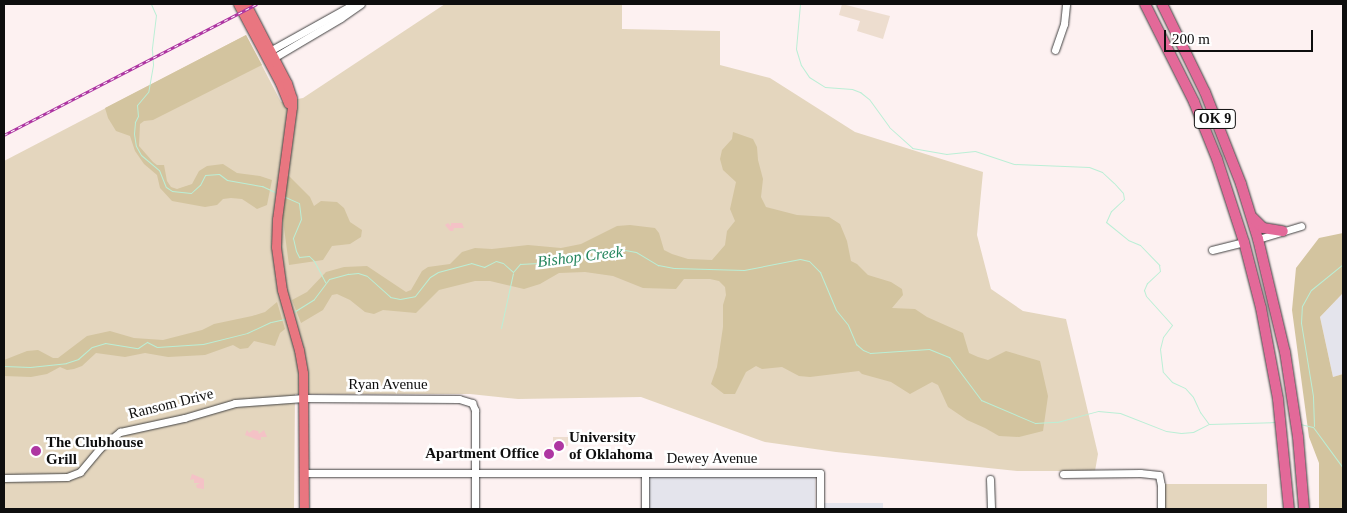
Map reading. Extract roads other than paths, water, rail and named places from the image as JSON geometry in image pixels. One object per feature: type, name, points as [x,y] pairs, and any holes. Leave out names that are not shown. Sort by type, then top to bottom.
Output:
[{"type":"highway","name":"OK 9","points":[[1145,4],[1194,102],[1217,160],[1244,242],[1261,308],[1278,399],[1289,509]]},
{"type":"highway","name":"OK 9","points":[[1162,4],[1205,92],[1258,239],[1274,299],[1292,401],[1298,437],[1304,509]]},
{"type":"highway","points":[[1250,213],[1263,228],[1283,231]]},
{"type":"main road","points":[[238,4],[290,90],[292,107],[279,198],[276,247],[284,299],[294,329],[302,363],[304,398],[304,509]]},
{"type":"main road","points":[[246,4],[269,56]]},
{"type":"street","points":[[321,26],[354,4]]},
{"type":"street","points":[[269,56],[361,4]]},
{"type":"street","points":[[1055,50],[1064,24],[1066,4]]},
{"type":"street","points":[[1258,239],[1301,226]]},
{"type":"street","points":[[1212,250],[1244,242]]},
{"type":"street","name":"Ryan Avenue","points":[[304,398],[459,399],[472,403],[474,410],[475,473]]},
{"type":"street","name":"Ransom Drive","points":[[4,478],[60,478],[73,475],[86,466],[110,438],[127,429],[184,418],[235,403],[304,398]]},
{"type":"street","name":"Dewey Avenue","points":[[304,473],[820,473],[820,509]]},
{"type":"street","points":[[475,473],[475,509]]},
{"type":"street","points":[[645,473],[645,509]]},
{"type":"street","points":[[1063,474],[1156,474],[1160,477],[1161,509]]},
{"type":"street","points":[[990,479],[990,509]]},
{"type":"waterway","points":[[151,4],[156,15],[152,50],[153,65],[148,92],[137,105],[138,116],[135,122],[134,134],[136,146],[141,155],[159,170],[166,187],[172,191],[191,193],[200,185],[205,175],[219,174],[227,180],[262,186],[277,193]]},
{"type":"waterway","points":[[800,4],[796,49],[801,65],[809,77],[825,87],[852,89],[860,92],[869,99],[889,127],[912,148],[946,154],[975,151],[1014,164],[1089,167],[1102,172],[1114,183],[1123,193],[1124,199],[1111,211],[1106,222],[1128,240],[1140,245],[1159,265],[1160,271],[1147,283],[1144,290],[1146,296],[1172,325],[1163,337],[1160,349],[1163,372],[1172,382],[1185,388],[1193,397],[1208,423]]},
{"type":"waterway","points":[[283,196],[299,203],[301,219],[293,238],[296,251],[299,257],[309,256],[314,261],[325,282]]},
{"type":"waterway","name":"Bishop Creek","points":[[292,313],[314,299],[329,279],[348,274],[358,273],[367,276],[390,297],[400,299],[415,296],[430,277],[438,272],[471,263],[484,267],[496,261],[503,263],[513,272],[520,264],[556,262],[576,256],[607,257],[625,250],[636,252],[658,265],[674,268],[744,270],[800,259],[809,261],[820,272],[836,310],[848,325],[856,344],[863,350],[870,353],[929,349],[949,357],[981,400],[1035,423],[1057,422],[1098,411],[1120,413],[1166,431],[1181,433],[1193,432],[1209,424],[1276,422]]},
{"type":"waterway","points":[[1314,426],[1313,396],[1301,323],[1302,306],[1311,290],[1343,264]]},
{"type":"waterway","points":[[501,328],[513,273]]},
{"type":"waterway","name":"Bishop Creek","points":[[4,366],[30,367],[66,363],[78,359],[92,347],[105,343],[138,348],[147,342],[157,347],[203,344],[247,333],[271,322],[285,319]]},
{"type":"waterway","name":"Bishop Creek","points":[[1300,424],[1313,427],[1343,468]]},
{"type":"railway","points":[[4,135],[257,4]]},
{"type":"place","name":"University of Oklahoma","points":[[559,446]]},
{"type":"place","name":"The Clubhouse Grill","points":[[36,451]]},
{"type":"place","name":"Apartment Office","points":[[549,454]]}]
